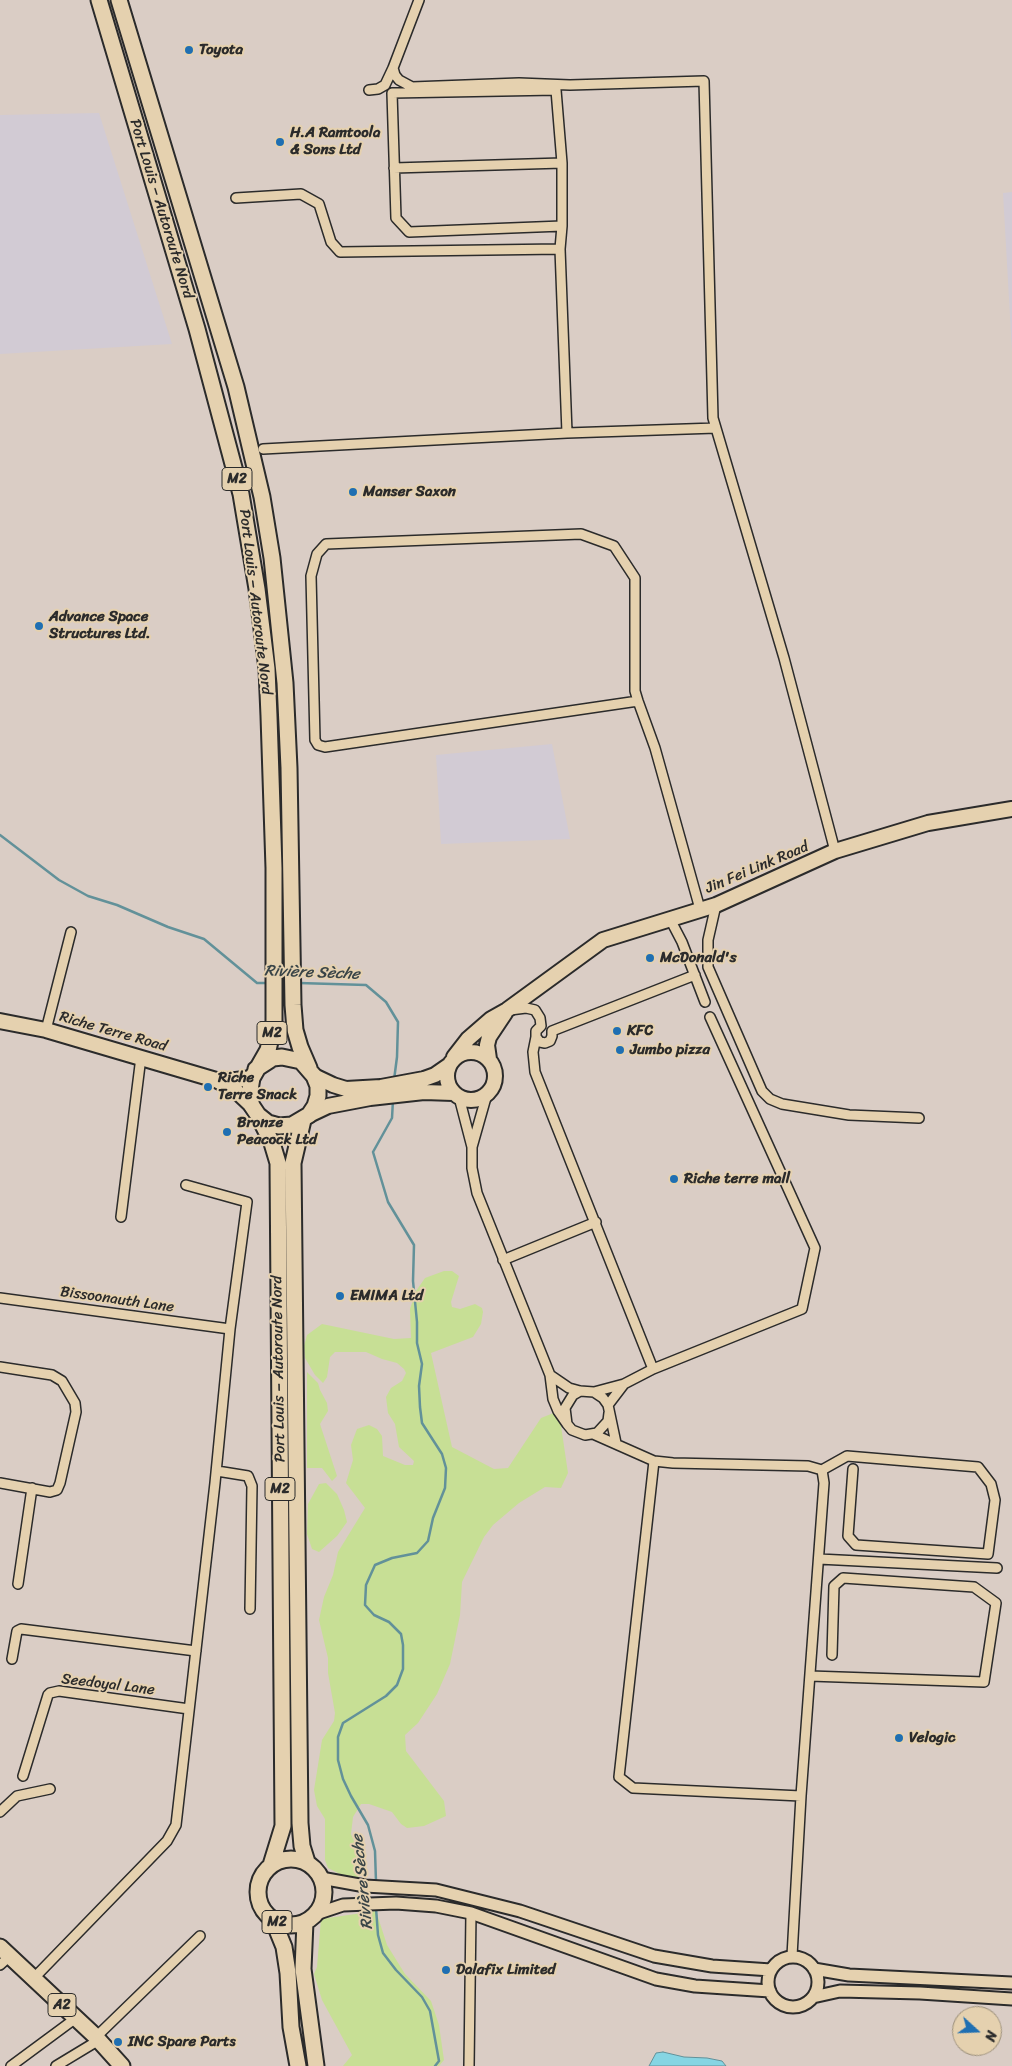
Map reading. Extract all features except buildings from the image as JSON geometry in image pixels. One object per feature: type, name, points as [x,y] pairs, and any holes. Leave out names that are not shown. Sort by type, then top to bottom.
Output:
[{"type":"main road","name":"Port Louis – Autoroute Nord","points":[[99,0],[197,329],[241,494],[257,589],[266,669],[274,868],[274,1024],[268,1050],[254,1073]]},
{"type":"main road","name":"Port Louis – Autoroute Nord","points":[[119,0],[236,386],[262,497],[272,558],[285,683],[289,768],[292,992],[295,1030],[311,1072]]},
{"type":"main road","name":"Jin Fei Link Road","points":[[507,1010],[562,970],[602,945],[672,923],[700,908],[716,905],[835,851],[928,823],[1012,810]]},
{"type":"main road","points":[[672,923],[704,915],[716,905]]},
{"type":"main road","points":[[216,1080],[235,1090],[268,1123],[280,1126],[292,1125],[328,1106],[370,1098],[424,1092],[456,1095],[469,1100],[480,1099],[487,1094],[495,1081],[495,1073],[489,1059],[487,1045],[489,1037],[507,1010]]},
{"type":"main road","points":[[456,1095],[448,1085],[446,1076],[451,1062],[468,1039],[491,1018],[507,1010]]},
{"type":"main road","name":"Riche Terre Road","points":[[0,1021],[46,1030],[216,1080]]},
{"type":"main road","points":[[311,1072],[333,1085],[346,1089],[381,1087],[424,1079],[435,1075],[468,1051],[476,1052],[489,1059]]},
{"type":"main road","name":"M2","points":[[255,1111],[249,1096],[254,1073],[272,1058],[282,1057],[301,1061],[311,1072],[318,1086],[318,1096],[306,1118]]},
{"type":"main road","points":[[216,1080],[236,1080],[254,1073]]},
{"type":"main road","name":"Port Louis – Autoroute Nord","points":[[255,1111],[272,1143],[278,1163],[283,1826],[271,1865]]},
{"type":"main road","name":"Port Louis – Autoroute Nord","points":[[306,1118],[293,1163],[300,1823],[302,1846],[307,1862]]},
{"type":"main road","points":[[271,1865],[277,1861],[291,1858],[307,1862]]},
{"type":"main road","name":"M2","points":[[307,1862],[321,1878],[324,1890],[324,1899],[310,1918],[303,1969],[316,2066]]},
{"type":"main road","name":"M2","points":[[271,1865],[261,1877],[258,1893],[262,1908],[273,1920],[284,1947],[298,2066]]},
{"type":"main road","name":"M2","points":[[273,1920],[288,1925],[310,1918]]},
{"type":"main road","name":"A2","points":[[3,1956],[34,1978],[122,2066]]},
{"type":"street","points":[[369,90],[378,89],[385,85],[394,68],[419,0]]},
{"type":"street","points":[[394,68],[394,75],[412,87],[519,83],[570,85],[704,81],[713,418],[784,658],[835,851]]},
{"type":"street","points":[[562,226],[410,232],[396,218],[392,94],[556,90],[562,163],[562,226],[560,249],[567,433]]},
{"type":"street","points":[[394,168],[562,163]]},
{"type":"street","points":[[236,198],[301,194],[319,204],[331,242],[340,252],[560,249]]},
{"type":"street","points":[[263,450],[567,433],[716,428]]},
{"type":"street","points":[[638,702],[325,747],[318,745],[315,740],[311,576],[317,554],[326,544],[580,534],[614,546],[635,578],[635,691],[655,748],[700,908]]},
{"type":"street","points":[[716,905],[708,940],[708,967],[762,1091],[770,1099],[782,1104],[849,1115],[918,1118]]},
{"type":"street","points":[[672,923],[705,1002]]},
{"type":"street","points":[[46,1030],[71,932]]},
{"type":"street","points":[[552,1031],[695,975]]},
{"type":"street","points":[[507,1010],[526,1008],[535,1010],[540,1018],[541,1026]]},
{"type":"street","points":[[550,1376],[559,1383],[580,1392],[594,1392],[624,1384],[653,1369],[802,1309],[815,1248],[710,1017]]},
{"type":"street","points":[[541,1026],[547,1027],[552,1031]]},
{"type":"street","points":[[541,1026],[536,1031],[533,1052],[541,1089],[596,1222],[653,1369]]},
{"type":"street","points":[[534,1062],[545,1043],[552,1039],[552,1031]]},
{"type":"street","points":[[536,1037],[540,1042],[545,1043]]},
{"type":"street","points":[[121,1216],[141,1057]]},
{"type":"street","points":[[487,1094],[472,1147],[472,1168],[477,1193],[550,1376],[553,1399],[558,1411],[567,1424],[578,1434],[593,1434],[654,1461],[672,1463],[808,1466],[822,1470],[847,1456],[978,1467],[991,1484],[995,1500],[988,1554],[856,1545],[848,1536],[853,1470]]},
{"type":"street","points":[[456,1095],[472,1147]]},
{"type":"street","points":[[34,1978],[167,1841],[176,1825],[230,1329],[247,1202],[186,1185]]},
{"type":"street","points":[[503,1260],[596,1222]]},
{"type":"street","name":"Bissoonauth Lane","points":[[0,1298],[230,1329]]},
{"type":"street","points":[[0,1367],[52,1375],[62,1381],[75,1403],[74,1421],[60,1483],[56,1490],[50,1492],[0,1483]]},
{"type":"street","points":[[593,1434],[604,1428],[608,1409],[624,1384]]},
{"type":"street","points":[[567,1424],[565,1408],[573,1395],[580,1392]]},
{"type":"street","points":[[594,1392],[603,1398],[608,1409],[616,1443]]},
{"type":"street","points":[[654,1461],[619,1777],[633,1788],[801,1796]]},
{"type":"street","points":[[792,1956],[801,1796],[824,1483],[822,1470]]},
{"type":"street","points":[[216,1471],[248,1476],[252,1486],[250,1609]]},
{"type":"street","points":[[18,1584],[32,1488]]},
{"type":"street","points":[[819,1559],[997,1568]]},
{"type":"street","points":[[810,1676],[984,1682],[996,1603],[974,1587],[843,1578],[834,1586],[832,1655]]},
{"type":"street","points":[[12,1658],[17,1631],[21,1629],[196,1651]]},
{"type":"street","name":"Seedoyal Lane","points":[[24,1776],[50,1693],[59,1691],[189,1710]]},
{"type":"street","points":[[0,1812],[17,1796],[50,1789]]},
{"type":"street","points":[[321,1878],[365,1886],[436,1890],[520,1911],[654,1956],[712,1966],[771,1970]]},
{"type":"street","points":[[310,1918],[343,1905],[396,1903],[436,1906],[470,1913],[656,1978],[695,1986],[770,1991]]},
{"type":"street","points":[[468,2066],[470,1913]]},
{"type":"street","points":[[56,2066],[97,2039],[200,1936]]},
{"type":"street","points":[[1012,1983],[869,1976],[814,1969],[802,1959],[792,1956],[780,1960],[771,1970],[769,1977],[770,1991],[779,2003],[786,2006],[800,2006],[813,1997],[840,1991],[920,1993],[1012,1999]]},
{"type":"street","points":[[813,1997],[818,1984],[814,1969]]},
{"type":"street","points":[[12,2066],[76,2018]]},
{"type":"shaded area","points":[[99,113],[172,344],[0,354],[0,115]]},
{"type":"shaded area","points":[[1012,192],[1012,352],[1003,193]]},
{"type":"shaded area","points":[[552,744],[570,839],[441,844],[436,755]]},
{"type":"green space","points":[[444,1271],[452,1271],[459,1276],[451,1302],[452,1307],[460,1309],[475,1304],[482,1308],[483,1312],[481,1324],[473,1337],[431,1353],[452,1447],[494,1469],[508,1468],[541,1418],[556,1412],[561,1426],[568,1473],[561,1488],[545,1487],[519,1503],[493,1525],[484,1537],[462,1582],[460,1615],[450,1664],[437,1694],[418,1723],[405,1735],[406,1751],[444,1801],[446,1816],[424,1826],[407,1828],[401,1824],[392,1812],[369,1804],[361,1804],[353,1817],[351,1834],[364,1865],[362,1873],[356,1879],[348,1878],[328,1868],[325,1860],[325,1819],[317,1806],[314,1790],[322,1740],[334,1721],[335,1713],[328,1673],[328,1658],[319,1620],[338,1552],[365,1508],[346,1483],[353,1460],[351,1445],[357,1429],[369,1425],[377,1429],[382,1436],[383,1456],[405,1465],[413,1465],[414,1461],[399,1447],[395,1424],[388,1413],[386,1397],[391,1388],[402,1381],[406,1373],[404,1369],[397,1363],[366,1352],[335,1352],[330,1357],[327,1377],[323,1383],[315,1375],[305,1358],[304,1346],[307,1335],[322,1324],[394,1339],[411,1338],[410,1309],[416,1291],[425,1278]]},
{"type":"green space","points":[[307,1372],[318,1383],[327,1403],[328,1411],[320,1424],[337,1476],[332,1481],[322,1468],[307,1468]]},
{"type":"green space","points":[[326,1483],[337,1494],[347,1522],[337,1536],[319,1552],[312,1549],[307,1534],[308,1504],[319,1484]]},
{"type":"green space","points":[[376,1911],[387,1945],[405,1974],[431,2001],[439,2025],[444,2060],[439,2066],[343,2066],[352,2055],[322,2000],[314,1974],[317,1967],[321,1919]]},
{"type":"water","points":[[663,2052],[684,2057],[722,2061],[726,2066],[649,2066],[656,2053]]},
{"type":"waterway","name":"Rivière Sèche","points":[[0,835],[59,880],[88,896],[117,905],[168,927],[204,939],[257,983],[269,983]]},
{"type":"waterway","name":"Rivière Sèche","points":[[299,983],[366,985],[386,1002],[398,1022],[394,1080]]},
{"type":"waterway","name":"Rivière Sèche","points":[[376,1882],[375,1851],[368,1825],[343,1779],[338,1760],[338,1737],[343,1723],[386,1696],[397,1685],[403,1669],[401,1634],[389,1622],[374,1615],[365,1605],[366,1585],[375,1565],[392,1558],[417,1553],[428,1541],[433,1518],[445,1488],[446,1468],[442,1454],[422,1423],[419,1386],[422,1364],[417,1343],[413,1281],[414,1245],[388,1202],[373,1152],[392,1118],[393,1100]]},
{"type":"waterway","name":"Rivière Sèche","points":[[376,1908],[378,1935],[383,1953],[396,1970],[422,1997],[430,2011],[439,2061],[435,2066]]},
{"type":"place","name":"Toyota","points":[[189,50]]},
{"type":"place","name":"H.A Ramtoola & Sons Ltd","points":[[280,142]]},
{"type":"place","name":"Manser Saxon","points":[[353,492]]},
{"type":"place","name":"Advance Space Structures Ltd.","points":[[39,626]]},
{"type":"place","name":"McDonald's","points":[[650,958]]},
{"type":"place","name":"KFC","points":[[617,1031]]},
{"type":"place","name":"Jumbo pizza","points":[[620,1050]]},
{"type":"place","name":"Riche Terre Snack","points":[[208,1087]]},
{"type":"place","name":"Bronze Peacock Ltd","points":[[227,1132]]},
{"type":"place","name":"Riche terre mall","points":[[674,1179]]},
{"type":"place","name":"EMIMA Ltd","points":[[340,1296]]},
{"type":"place","name":"Velogic","points":[[899,1738]]},
{"type":"place","name":"Dalafix Limited","points":[[446,1970]]},
{"type":"place","name":"INC Spare Parts","points":[[118,2042]]}]
